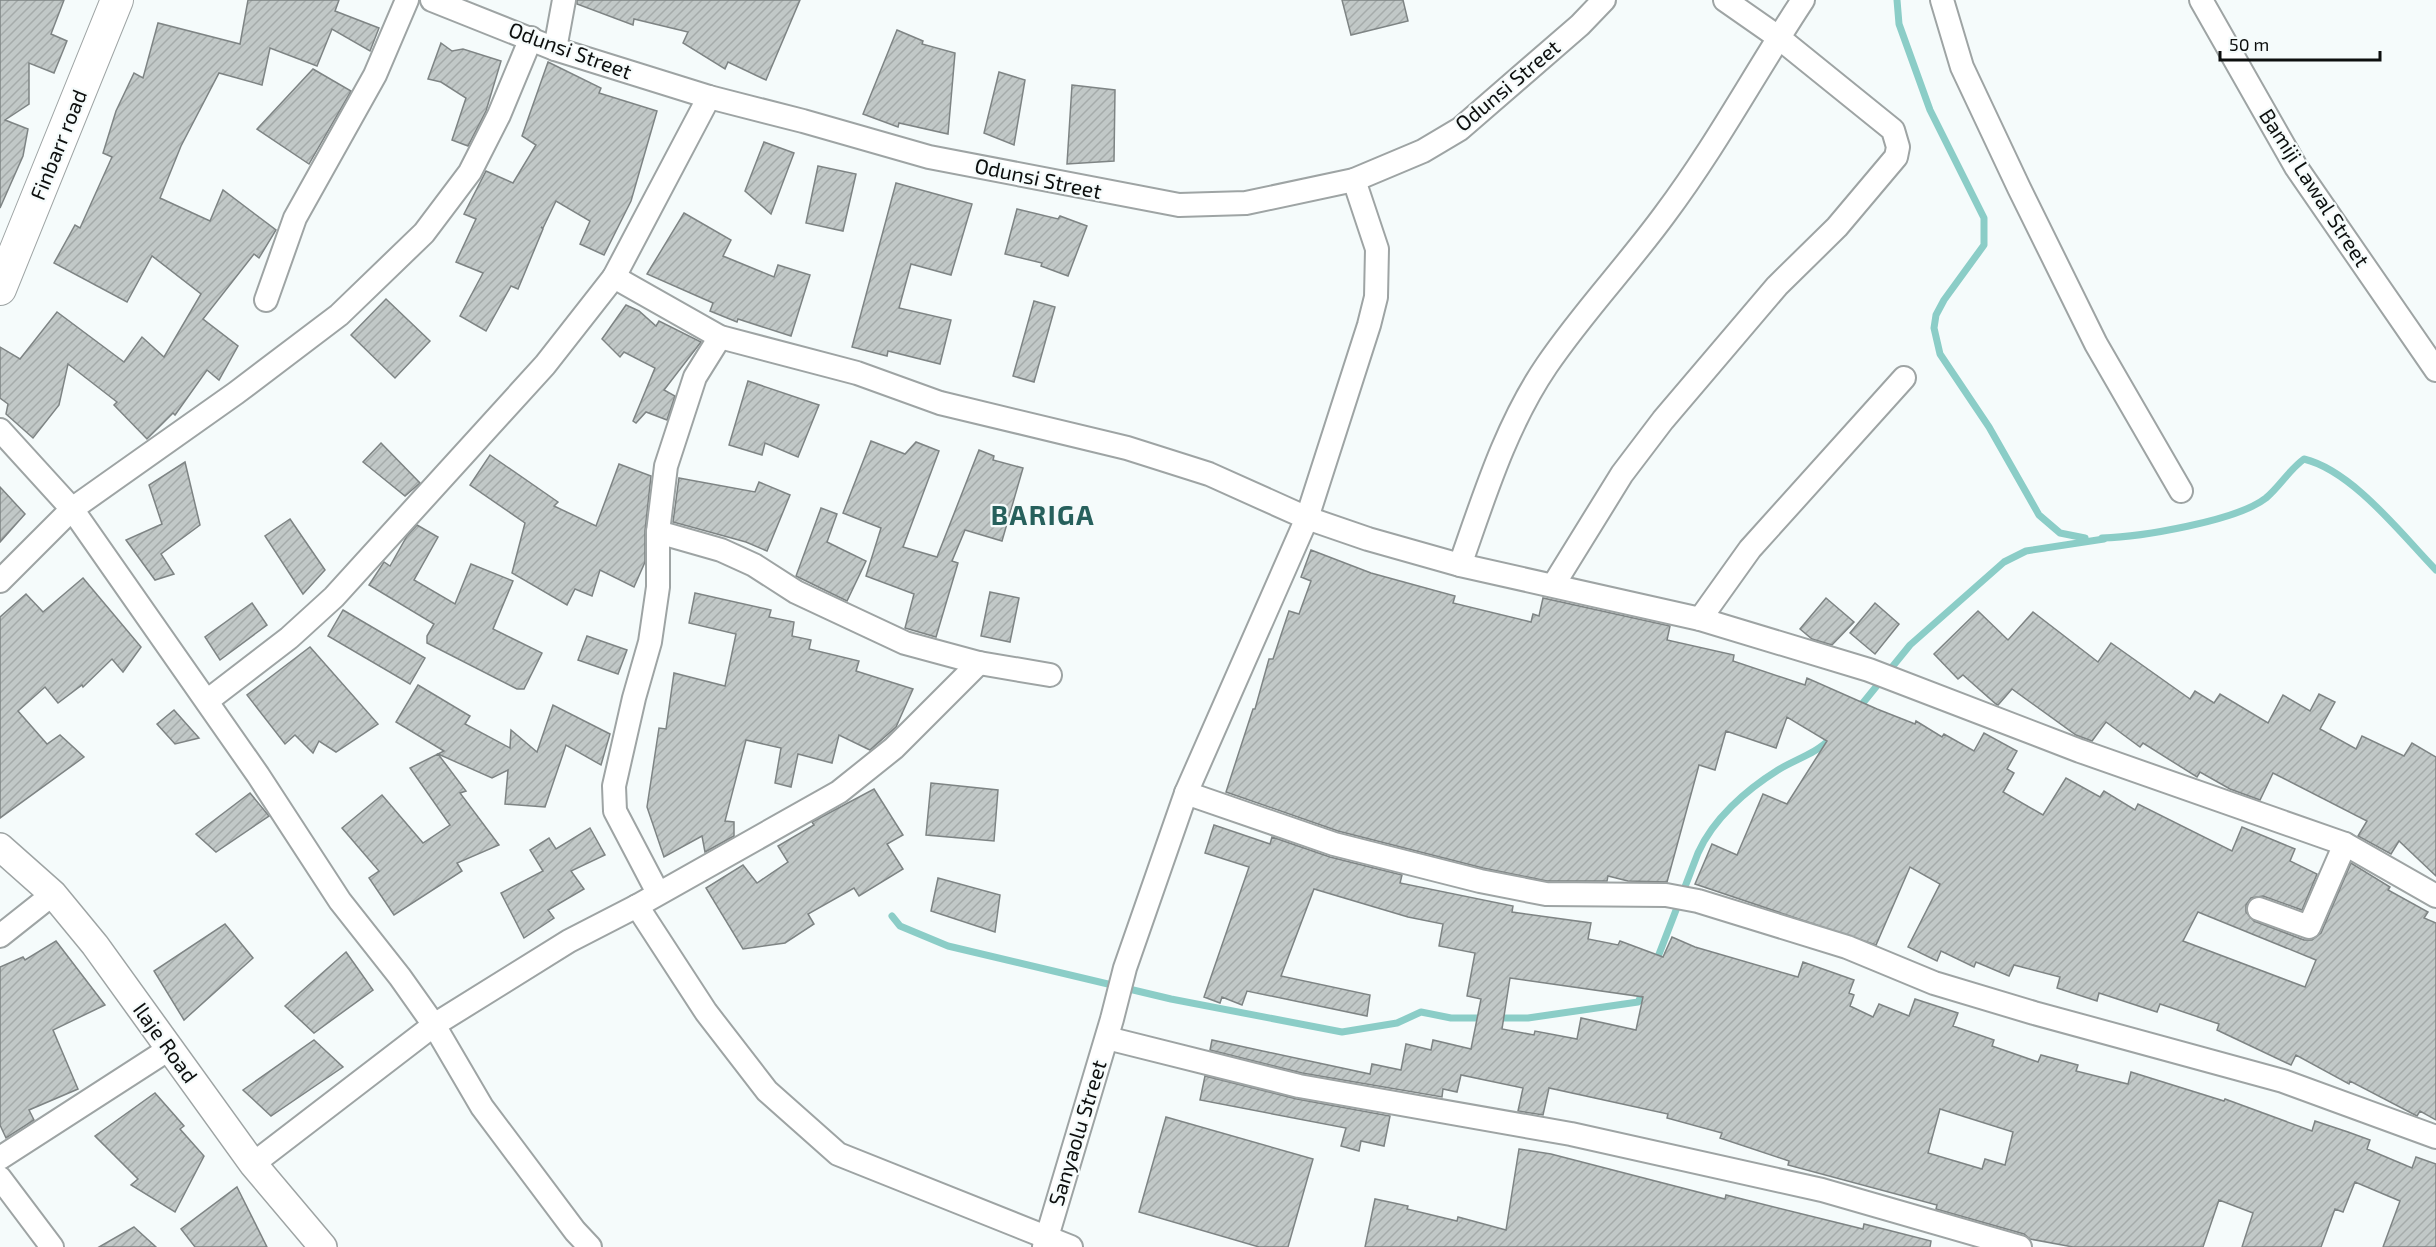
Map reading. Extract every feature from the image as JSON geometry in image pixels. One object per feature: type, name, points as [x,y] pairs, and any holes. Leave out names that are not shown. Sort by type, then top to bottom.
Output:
[{"type":"main road","name":"Finbarr road","points":[[0,241],[95,0]]},
{"type":"main road","name":"Finbarr road","points":[[0,289],[117,0]]},
{"type":"street","points":[[266,300],[295,218],[375,75],[407,0]]},
{"type":"street","name":"Odunsi Street","points":[[432,0],[555,49],[709,98],[803,121],[929,157],[1116,195],[1179,205],[1246,203],[1354,180],[1423,151],[1460,129],[1580,25],[1604,0]]},
{"type":"street","points":[[555,49],[564,0]]},
{"type":"street","points":[[1554,584],[1622,474],[1663,420],[1777,286],[1837,227],[1896,157],[1898,147],[1893,130],[1778,37],[1725,0]]},
{"type":"street","points":[[1460,565],[1510,430],[1546,366],[1602,290],[1664,215],[1713,146],[1778,37],[1803,0]]},
{"type":"street","points":[[1942,0],[1962,67],[2019,188],[2096,344],[2181,491]]},
{"type":"street","name":"Bamiji Lawal Street","points":[[2201,0],[2296,167],[2436,370]]},
{"type":"street","points":[[0,581],[72,509],[236,393],[339,315],[424,232],[470,172],[500,115],[531,38]]},
{"type":"street","points":[[207,701],[289,638],[334,597],[503,413],[614,277],[709,98]]},
{"type":"street","name":"Sanyaolu Street","points":[[1045,1243],[1110,1029],[1125,968],[1186,793],[1307,518],[1369,325],[1376,297],[1377,249],[1354,180]]},
{"type":"street","points":[[614,277],[720,337],[857,373],[940,403],[1137,451],[1209,474],[1307,518],[1368,539],[1460,565],[1554,584],[1700,619],[1869,670],[2080,751],[2345,844],[2436,896]]},
{"type":"street","points":[[658,893],[615,811],[614,786],[634,698],[650,642],[658,587],[658,532],[666,466],[695,377],[720,337]]},
{"type":"street","points":[[1700,619],[1750,549],[1904,378]]},
{"type":"street","points":[[0,430],[72,509],[207,701],[340,901],[434,1025],[482,1107],[575,1231],[590,1247]]},
{"type":"street","points":[[658,532],[722,550],[841,615],[905,643],[979,663],[1050,675]]},
{"type":"street","points":[[253,1164],[434,1025],[569,941],[637,906],[839,792],[894,748],[979,663]]},
{"type":"street","points":[[1186,793],[1334,844],[1491,883],[1546,894],[1666,895],[1698,901],[1847,947],[1956,990],[2283,1081],[2436,1137]]},
{"type":"street","points":[[2259,909],[2309,927],[2345,844]]},
{"type":"street","name":"Ilaje Road","points":[[0,847],[52,894],[95,945],[253,1164],[324,1247]]},
{"type":"street","points":[[0,936],[52,894]]},
{"type":"street","points":[[637,906],[706,1012],[767,1091],[838,1154],[1045,1243],[1071,1247]]},
{"type":"street","points":[[1110,1029],[1299,1086],[1572,1134],[1822,1190],[2020,1247]]},
{"type":"street","points":[[0,1158],[169,1049]]},
{"type":"street","points":[[0,1178],[52,1247]]},
{"type":"building","points":[[0,0],[64,0],[51,34],[67,41],[54,73],[29,63],[29,104],[5,120],[28,129],[23,156],[0,208]]},
{"type":"building","points":[[248,0],[339,0],[335,11],[379,28],[370,51],[332,29],[317,66],[270,48],[262,85],[219,73],[181,146],[160,198],[210,221],[223,190],[276,230],[259,258],[254,254],[203,319],[238,346],[219,380],[207,370],[175,415],[173,413],[147,439],[114,405],[117,402],[68,364],[59,405],[33,438],[6,414],[8,404],[0,398],[0,347],[20,359],[57,312],[124,362],[142,337],[164,357],[201,294],[152,256],[127,302],[54,263],[75,225],[80,228],[112,157],[103,153],[116,111],[134,73],[143,78],[158,23],[240,44]]},
{"type":"building","points":[[577,0],[800,0],[766,80],[728,62],[725,69],[683,43],[688,32],[634,19],[633,25],[577,4]]},
{"type":"building","points":[[1342,0],[1403,0],[1408,21],[1351,35]]},
{"type":"building","points":[[897,30],[923,41],[922,44],[955,53],[948,134],[899,123],[898,127],[863,114]]},
{"type":"building","points":[[441,43],[452,51],[463,49],[501,61],[486,111],[468,146],[452,140],[466,98],[441,82],[428,79]]},
{"type":"building","points":[[548,62],[601,88],[599,93],[657,111],[631,201],[604,255],[580,244],[590,221],[556,201],[543,228],[541,227],[543,229],[518,289],[511,286],[486,331],[460,316],[483,273],[456,262],[476,219],[464,214],[486,171],[513,183],[536,145],[522,136]]},
{"type":"building","points":[[313,69],[351,91],[309,164],[257,129]]},
{"type":"building","points":[[999,72],[1025,80],[1014,145],[984,133]]},
{"type":"building","points":[[1072,85],[1115,90],[1114,161],[1067,164]]},
{"type":"building","points":[[764,142],[794,153],[771,214],[745,191]]},
{"type":"building","points":[[818,166],[856,174],[843,231],[806,223]]},
{"type":"building","points":[[896,183],[972,204],[951,275],[911,264],[899,308],[951,320],[940,364],[888,351],[887,356],[852,347]]},
{"type":"building","points":[[1017,209],[1058,219],[1060,216],[1087,226],[1068,276],[1041,266],[1042,263],[1005,254]]},
{"type":"building","points":[[684,213],[731,240],[723,256],[774,277],[778,265],[810,275],[791,336],[738,319],[737,322],[710,311],[713,303],[647,274]]},
{"type":"building","points":[[386,299],[430,341],[395,378],[351,335]]},
{"type":"building","points":[[1034,301],[1055,307],[1034,382],[1013,376]]},
{"type":"building","points":[[626,305],[639,311],[656,326],[659,321],[701,342],[664,390],[675,396],[667,420],[646,412],[636,423],[633,421],[655,368],[624,352],[620,357],[602,339]]},
{"type":"building","points":[[748,381],[819,405],[798,457],[765,443],[762,455],[729,445]]},
{"type":"building","points":[[871,441],[905,454],[916,442],[939,451],[903,547],[937,557],[979,450],[994,456],[993,460],[1023,468],[1002,541],[965,530],[952,561],[958,563],[936,637],[905,628],[914,594],[866,576],[881,528],[843,513]]},
{"type":"building","points":[[381,443],[420,483],[405,496],[363,462]]},
{"type":"building","points":[[490,455],[558,502],[554,506],[596,526],[619,464],[651,476],[645,531],[645,562],[634,587],[600,570],[592,596],[575,589],[567,605],[512,573],[525,523],[470,485]]},
{"type":"building","points":[[185,462],[200,525],[161,554],[174,574],[155,580],[126,540],[162,524],[149,485]]},
{"type":"building","points":[[679,478],[755,492],[759,482],[790,495],[767,551],[746,542],[673,522]]},
{"type":"building","points":[[0,487],[25,514],[0,542]]},
{"type":"building","points":[[821,508],[837,514],[827,542],[866,561],[847,601],[796,576]]},
{"type":"building","points":[[290,519],[325,570],[303,594],[265,536]]},
{"type":"building","points":[[417,525],[438,537],[414,580],[455,604],[471,564],[513,581],[493,629],[542,653],[524,689],[517,689],[427,643],[427,636],[434,624],[369,585],[384,562],[390,566],[407,536]]},
{"type":"building","points":[[1311,550],[1371,573],[1455,596],[1453,603],[1531,622],[1533,614],[1539,616],[1543,598],[1670,626],[1667,640],[1734,655],[1733,661],[1805,685],[1807,678],[1915,724],[1916,721],[1942,737],[1944,734],[1974,751],[1984,733],[2017,751],[2007,769],[2014,773],[2003,792],[2043,815],[2066,778],[2100,797],[2104,791],[2135,810],[2138,804],[2232,851],[2242,827],[2295,849],[2290,861],[2317,874],[2302,910],[2263,896],[2251,898],[2246,905],[2246,912],[2254,921],[2304,940],[2312,940],[2321,933],[2351,863],[2390,887],[2388,890],[2428,912],[2424,918],[2436,923],[2436,1120],[2420,1111],[2417,1116],[2350,1081],[2349,1084],[2296,1055],[2291,1065],[2217,1030],[2219,1024],[2160,1004],[2157,1012],[2099,993],[2097,1001],[2057,988],[2060,977],[2014,965],[2009,976],[1976,962],[1974,967],[1941,951],[1937,961],[1908,947],[1940,884],[1910,867],[1876,945],[1695,884],[1712,844],[1737,855],[1763,794],[1787,804],[1827,741],[1787,717],[1776,748],[1726,731],[1715,770],[1699,765],[1667,882],[1628,881],[1608,876],[1607,881],[1547,881],[1483,868],[1338,831],[1226,792],[1253,709],[1255,709],[1269,659],[1273,659],[1289,611],[1299,614],[1311,581],[1301,577]],"holes":[[[2198,912],[2316,960],[2305,987],[2183,941]]]},
{"type":"building","points":[[83,578],[141,647],[123,672],[112,659],[83,687],[82,685],[58,703],[45,687],[18,711],[47,744],[60,735],[84,757],[0,818],[0,617],[26,594],[43,612]]},
{"type":"building","points":[[990,592],[1019,598],[1010,642],[981,636]]},
{"type":"building","points":[[695,593],[771,610],[769,617],[794,622],[792,636],[811,640],[809,649],[859,661],[856,671],[913,689],[896,727],[870,750],[839,735],[832,763],[798,754],[791,787],[775,783],[781,748],[746,740],[725,821],[734,822],[734,836],[705,852],[702,836],[664,857],[647,807],[659,728],[666,729],[674,673],[725,686],[736,634],[689,623]]},
{"type":"building","points":[[1826,598],[1854,622],[1832,645],[1812,639],[1800,629]]},
{"type":"building","points":[[252,603],[267,625],[220,660],[205,637]]},
{"type":"building","points":[[1875,603],[1899,624],[1875,654],[1850,633]]},
{"type":"building","points":[[343,610],[425,658],[410,684],[328,636]]},
{"type":"building","points":[[1978,611],[2008,640],[2033,612],[2098,662],[2111,643],[2190,699],[2195,691],[2214,703],[2220,694],[2268,723],[2283,695],[2310,711],[2319,694],[2335,702],[2320,729],[2356,749],[2362,736],[2404,756],[2412,743],[2436,757],[2436,876],[2399,841],[2391,854],[2358,836],[2367,821],[2273,773],[2260,800],[2230,789],[2200,772],[2197,777],[2143,743],[2140,747],[2106,722],[2092,741],[2076,735],[2012,689],[1998,705],[1996,704],[1963,675],[1958,679],[1934,654]]},
{"type":"building","points":[[587,636],[627,650],[618,674],[578,660]]},
{"type":"building","points":[[310,647],[378,724],[336,752],[319,741],[313,753],[295,735],[285,744],[247,695]]},
{"type":"building","points":[[418,685],[470,716],[465,724],[510,748],[511,730],[537,752],[553,705],[610,734],[601,765],[566,745],[545,807],[505,804],[508,770],[492,778],[438,754],[444,751],[396,722]]},
{"type":"building","points":[[174,710],[199,738],[175,744],[157,724]]},
{"type":"building","points":[[438,754],[466,791],[460,793],[499,845],[457,863],[462,871],[394,915],[369,878],[379,871],[342,828],[382,795],[423,843],[450,825],[410,768]]},
{"type":"building","points":[[931,783],[998,790],[994,841],[926,835]]},
{"type":"building","points":[[874,789],[903,835],[887,844],[903,869],[859,896],[854,888],[808,914],[814,924],[785,943],[743,949],[706,888],[743,865],[757,883],[788,862],[778,846],[814,825],[812,822]]},
{"type":"building","points":[[250,793],[269,816],[216,852],[196,834]]},
{"type":"building","points":[[1214,825],[1270,844],[1272,837],[1330,857],[1402,875],[1400,883],[1513,906],[1512,912],[1591,923],[1588,939],[1618,945],[1620,941],[1663,957],[1672,937],[1695,947],[1798,977],[1803,962],[1854,980],[1849,993],[1854,995],[1850,1006],[1873,1017],[1879,1004],[1909,1016],[1915,999],[1958,1013],[1953,1026],[1994,1040],[1992,1046],[2038,1062],[2041,1055],[2078,1065],[2076,1071],[2128,1084],[2131,1072],[2224,1101],[2225,1099],[2312,1131],[2315,1121],[2370,1140],[2367,1149],[2412,1168],[2416,1157],[2436,1164],[2436,1247],[2383,1247],[2400,1201],[2355,1182],[2343,1212],[2335,1209],[2321,1247],[2242,1247],[2253,1213],[2219,1200],[2203,1247],[2073,1247],[2030,1239],[2024,1234],[1936,1209],[1937,1205],[1788,1165],[1789,1161],[1720,1138],[1722,1133],[1667,1118],[1668,1114],[1549,1088],[1543,1115],[1518,1111],[1523,1088],[1461,1075],[1457,1092],[1443,1089],[1442,1097],[1302,1073],[1210,1050],[1212,1040],[1370,1074],[1372,1064],[1401,1070],[1406,1044],[1431,1050],[1433,1040],[1471,1049],[1481,999],[1467,996],[1475,953],[1439,946],[1443,924],[1408,917],[1314,889],[1281,976],[1370,995],[1367,1016],[1247,991],[1242,1005],[1222,997],[1220,1003],[1204,997],[1249,867],[1205,853]],"holes":[[[1510,978],[1643,997],[1636,1030],[1581,1018],[1577,1039],[1535,1031],[1534,1035],[1502,1029]],[[1940,1109],[2013,1132],[2005,1165],[1985,1159],[1982,1169],[1928,1153]]]},
{"type":"building","points":[[590,828],[605,855],[571,871],[584,889],[548,910],[554,918],[524,938],[501,893],[543,871],[530,850],[549,838],[556,849]]},
{"type":"building","points":[[938,878],[1000,895],[995,932],[931,911]]},
{"type":"building","points":[[225,924],[253,958],[184,1020],[154,971]]},
{"type":"building","points":[[56,941],[105,1005],[53,1030],[78,1089],[29,1110],[34,1120],[6,1138],[0,1125],[0,967],[23,957],[25,960]]},
{"type":"building","points":[[346,952],[373,990],[314,1033],[285,1006]]},
{"type":"building","points":[[314,1040],[343,1067],[271,1116],[243,1090]]},
{"type":"building","points":[[1205,1076],[1297,1099],[1390,1116],[1384,1146],[1361,1141],[1359,1151],[1341,1146],[1346,1128],[1200,1100]]},
{"type":"building","points":[[155,1093],[184,1126],[180,1129],[204,1156],[175,1212],[131,1185],[138,1179],[95,1136]]},
{"type":"building","points":[[1166,1117],[1313,1159],[1288,1247],[1259,1247],[1139,1212]]},
{"type":"building","points":[[1519,1149],[1551,1154],[1725,1199],[1726,1195],[1863,1229],[1864,1224],[1931,1241],[1930,1247],[1365,1247],[1375,1199],[1457,1221],[1458,1217],[1506,1230]]},
{"type":"building","points":[[237,1187],[267,1247],[195,1247],[181,1229]]},
{"type":"building","points":[[134,1227],[156,1247],[99,1247]]},
{"type":"waterway","points":[[1897,0],[1899,24],[1930,110],[1984,218],[1984,245],[1944,300],[1936,315],[1934,328],[1940,354],[1989,427],[2039,515],[2060,533],[2085,538]]},
{"type":"waterway","points":[[2102,538],[2163,531],[2233,514],[2266,498],[2304,459],[2341,476],[2358,490],[2436,570]]},
{"type":"waterway","points":[[1858,709],[1910,645],[2004,562],[2026,551],[2104,539]]},
{"type":"waterway","points":[[1656,962],[1698,853],[1712,828],[1754,787],[1830,739]]},
{"type":"waterway","points":[[892,916],[900,926],[948,946],[1171,999],[1342,1032],[1397,1023],[1421,1012],[1451,1018],[1528,1018],[1638,1002],[1645,989]]},
{"type":"district","name":"BARIGA","points":[[1043,516]]}]
